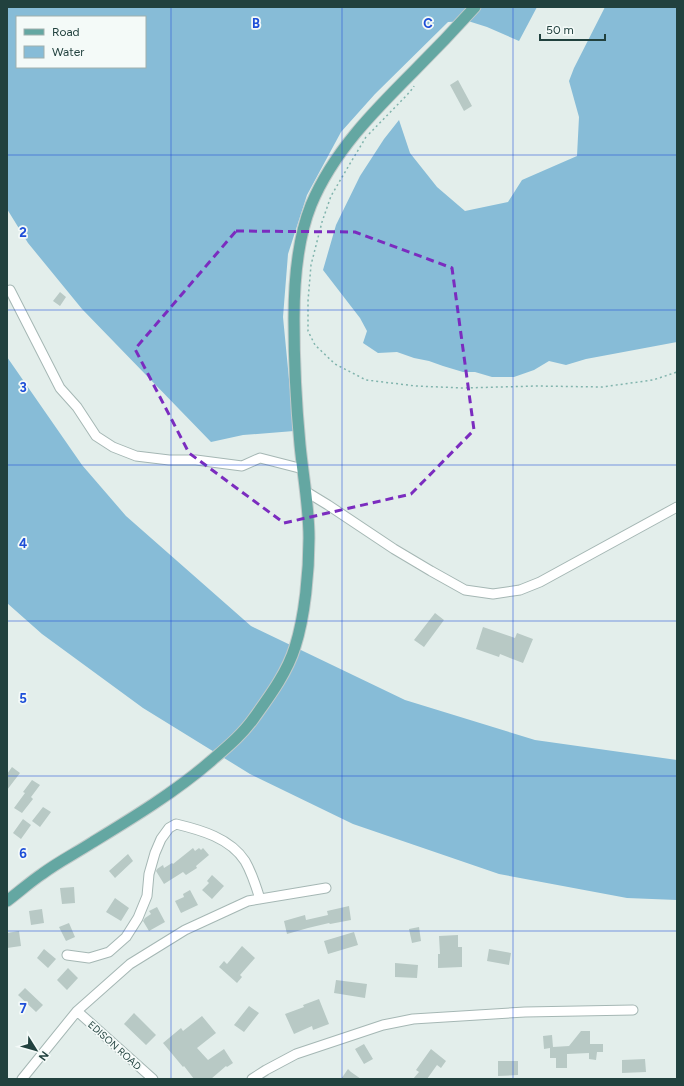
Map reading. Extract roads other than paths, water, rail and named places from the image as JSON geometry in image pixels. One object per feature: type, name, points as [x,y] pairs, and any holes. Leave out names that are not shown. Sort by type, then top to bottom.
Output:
[{"type":"main road","points":[[7,901],[42,873],[106,835],[176,789],[230,744],[252,722],[281,677],[295,648],[307,584],[309,538],[306,491],[300,446],[294,341],[296,275],[302,235],[311,205],[337,158],[354,134],[475,7]]},
{"type":"street","points":[[10,290],[60,388],[77,407],[96,436],[113,448],[136,456],[169,460],[196,460],[242,466],[260,458],[303,469]]},
{"type":"street","points":[[306,491],[394,549],[465,590],[493,594],[520,590],[540,582],[677,507]]},
{"type":"street","points":[[67,955],[89,958],[109,952],[126,937],[138,918],[147,896],[149,874],[161,839],[169,828],[176,824],[215,836],[231,846],[244,860],[253,878],[260,899]]},
{"type":"street","points":[[22,1079],[77,1011],[130,964],[185,930],[248,900],[326,888]]},
{"type":"street","points":[[252,1079],[296,1054],[383,1025],[413,1019],[524,1012],[634,1010]]},
{"type":"street","name":"EDISON ROAD","points":[[77,1011],[153,1079]]},
{"type":"water","points":[[7,7],[537,7],[519,41],[487,27],[468,21],[448,22],[375,94],[341,132],[307,195],[288,254],[283,317],[294,431],[243,435],[211,442],[82,309],[28,243],[7,209]]},
{"type":"water","points":[[605,7],[677,7],[677,342],[586,359],[566,365],[549,361],[534,370],[514,377],[492,377],[475,372],[463,372],[397,352],[378,353],[363,343],[367,331],[360,318],[323,270],[336,225],[360,176],[384,139],[399,120],[410,153],[437,187],[465,211],[508,202],[522,180],[577,156],[579,117],[569,81]]},
{"type":"water","points":[[7,357],[82,465],[126,516],[251,626],[405,700],[535,740],[677,760],[677,900],[627,898],[499,874],[353,824],[250,774],[143,708],[42,634],[7,603]]}]
